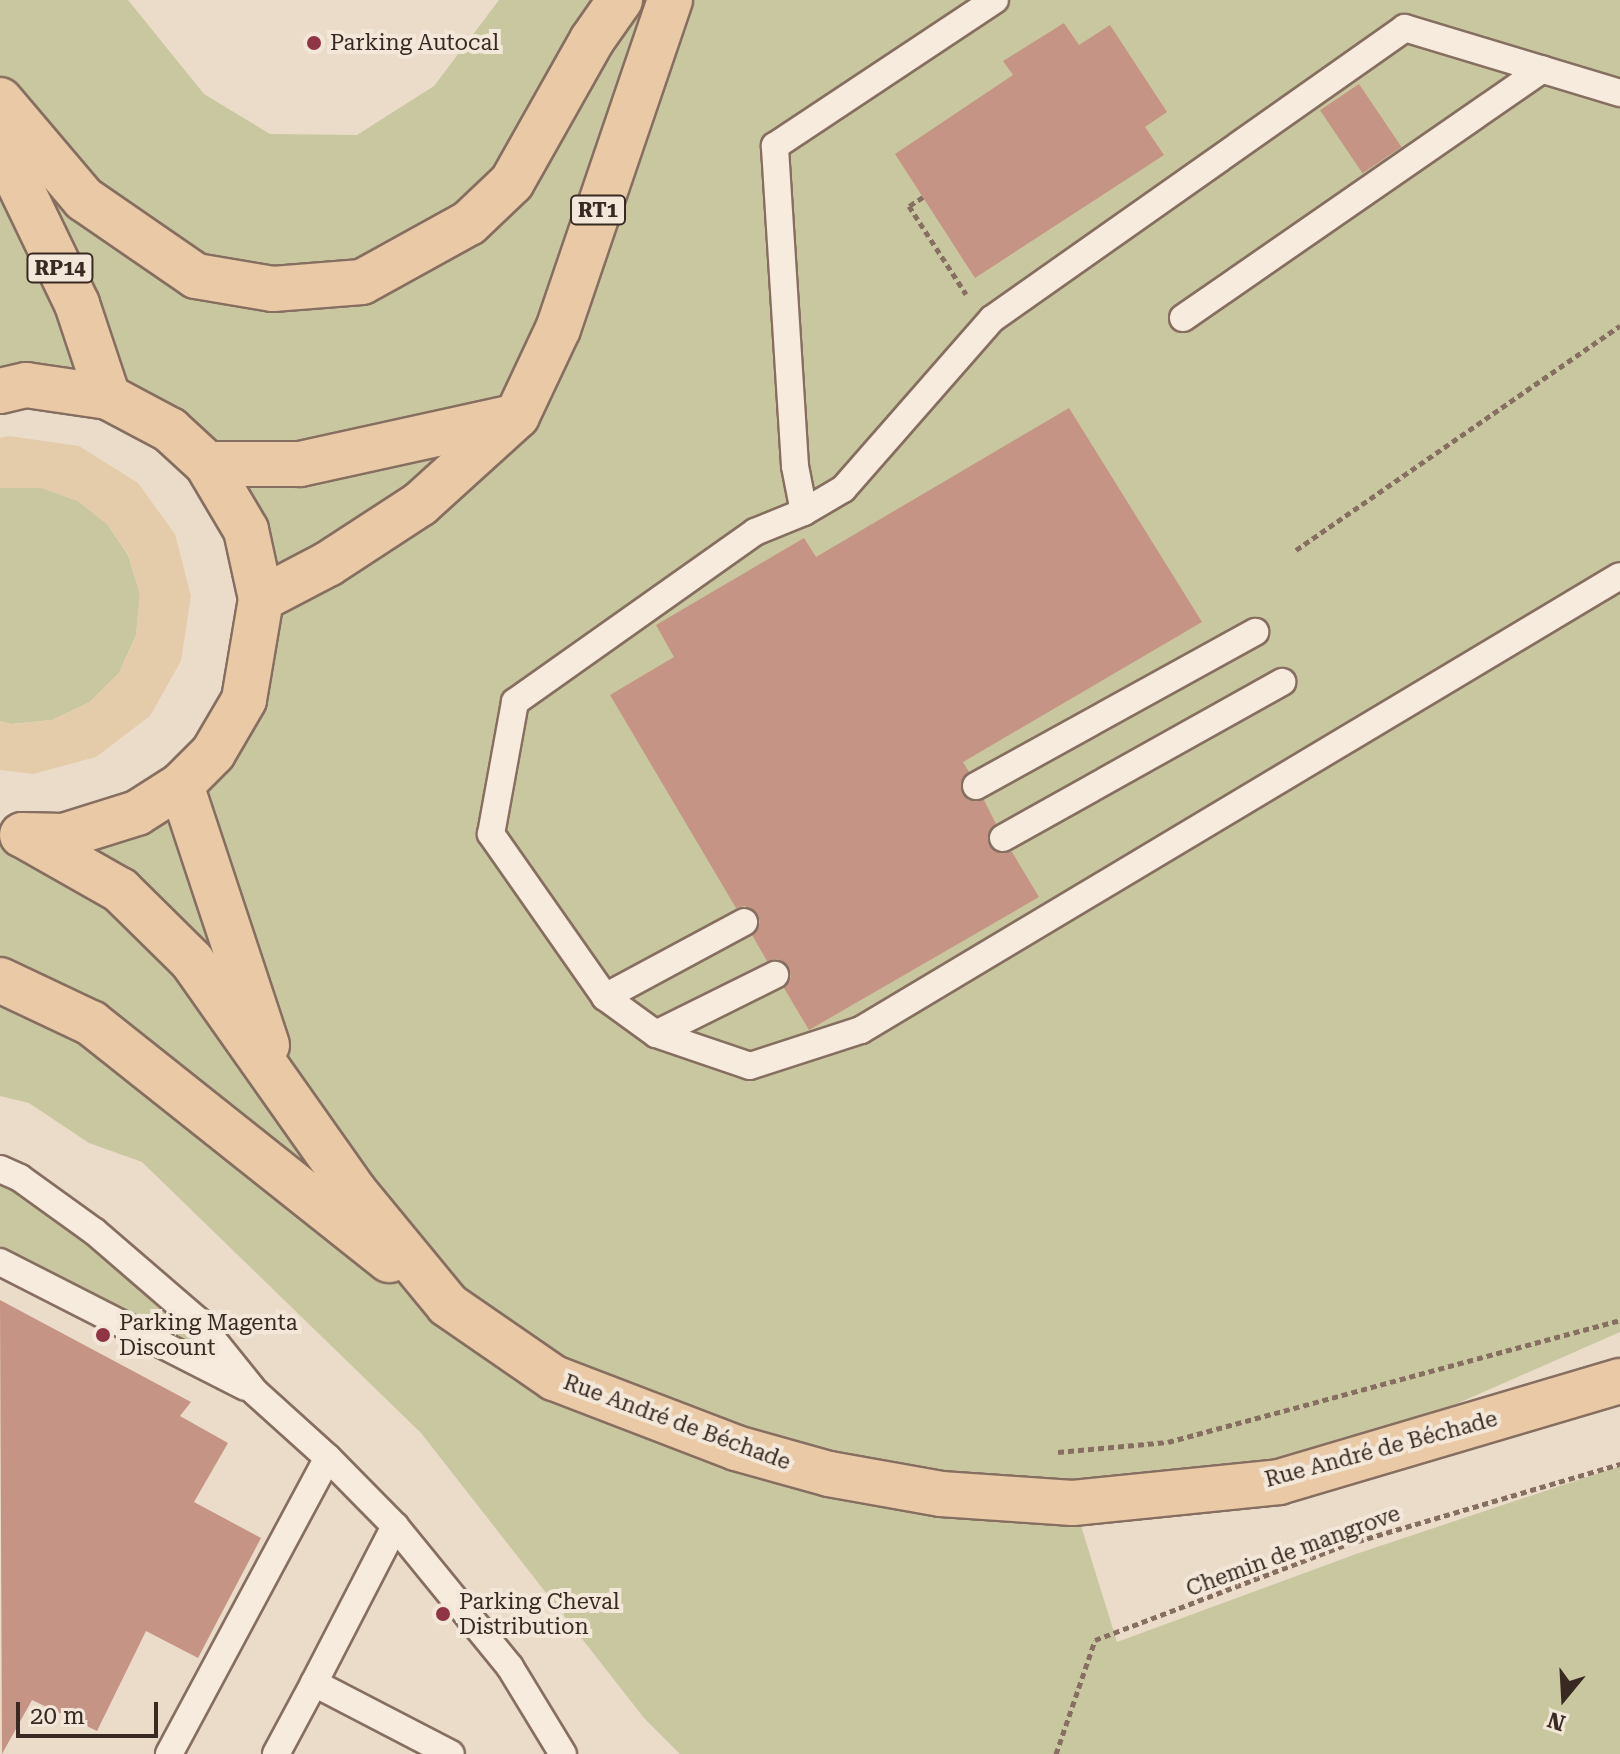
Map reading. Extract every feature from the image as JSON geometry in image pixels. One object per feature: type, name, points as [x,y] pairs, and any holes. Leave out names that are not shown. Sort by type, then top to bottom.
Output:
[{"type":"main road","points":[[0,100],[84,199],[196,276],[273,289],[362,282],[469,223],[512,182],[592,40],[620,0]]},
{"type":"main road","name":"RT1","points":[[261,599],[328,564],[420,504],[517,416],[558,329],[670,0]]},
{"type":"main road","name":"RP14","points":[[0,144],[77,304],[108,397]]},
{"type":"main road","points":[[0,391],[26,385],[108,397],[170,430],[207,464],[246,530],[261,599],[244,700],[213,753],[181,785],[137,813],[63,836],[12,835]]},
{"type":"main road","points":[[207,464],[300,464],[517,416]]},
{"type":"main road","points":[[181,785],[280,1085]]},
{"type":"main road","name":"Rue André de Béchade","points":[[12,835],[120,890],[192,961],[355,1192],[448,1305],[554,1378],[736,1448],[843,1476],[941,1494],[1073,1503],[1279,1482],[1620,1381]]},
{"type":"main road","points":[[0,980],[91,1023],[216,1119],[310,1200],[448,1305]]},
{"type":"lane","points":[[804,512],[795,466],[775,146],[995,0]]},
{"type":"lane","points":[[1620,93],[1405,28],[992,319],[843,489],[804,512],[755,532],[515,702],[491,834],[605,997],[656,1034],[750,1066],[861,1030],[1620,576]]},
{"type":"lane","points":[[1183,318],[1542,69]]},
{"type":"lane","points":[[976,786],[1255,632]]},
{"type":"lane","points":[[1003,838],[1282,682]]},
{"type":"lane","points":[[605,997],[744,922]]},
{"type":"lane","points":[[656,1034],[775,975]]},
{"type":"lane","points":[[0,1169],[20,1178],[95,1232],[197,1320],[255,1392],[328,1458],[395,1526],[510,1667],[563,1754]]},
{"type":"lane","points":[[0,1262],[255,1392]]},
{"type":"lane","points":[[169,1754],[328,1458]]},
{"type":"lane","points":[[276,1754],[395,1526]]},
{"type":"lane","points":[[314,1683],[451,1754]]},
{"type":"path","points":[[1296,550],[1620,326]]},
{"type":"path","points":[[1045,1453],[1168,1442],[1620,1320]]},
{"type":"path","name":"Chemin de mangrove","points":[[1056,1754],[1095,1640],[1348,1544],[1620,1464]]},
{"type":"shaded area","points":[[0,0],[128,0],[204,94],[270,134],[357,135],[434,86],[499,0],[1620,0],[1620,1332],[1279,1482],[1074,1503],[1117,1642],[1356,1554],[1620,1466],[1620,1754],[680,1754],[644,1718],[421,1433],[142,1162],[89,1143],[29,1103],[0,1096],[0,834],[63,836],[213,753],[261,599],[170,430],[0,391]]},
{"type":"shaded area","points":[[0,488],[42,488],[78,501],[107,524],[128,555],[140,594],[136,635],[119,673],[90,702],[52,720],[11,724],[0,721]]},
{"type":"shaded area","points":[[0,1169],[95,1232],[255,1392],[0,1262]]},
{"type":"sand","points":[[9,436],[79,446],[138,483],[175,534],[191,596],[181,661],[150,716],[96,757],[33,774],[0,770],[0,721],[12,724],[52,720],[90,702],[119,673],[136,635],[140,594],[128,554],[107,524],[78,501],[42,488],[0,488],[0,438]]},
{"type":"building","points":[[1064,23],[1079,45],[1110,25],[1167,112],[1145,127],[1164,155],[975,278],[895,154],[1013,75],[1003,61]]},
{"type":"building","points":[[1359,84],[1401,147],[1363,173],[1320,110]]},
{"type":"building","points":[[1069,408],[1202,622],[963,762],[969,772],[962,778],[962,793],[968,800],[984,800],[996,824],[989,831],[989,845],[996,852],[1012,852],[1039,897],[809,1030],[784,988],[791,977],[789,967],[777,959],[767,961],[752,935],[760,923],[758,914],[745,906],[736,908],[610,695],[674,657],[656,625],[804,538],[816,557]]},
{"type":"building","points":[[0,1300],[191,1402],[180,1416],[228,1443],[194,1502],[261,1538],[198,1658],[146,1631],[97,1731],[32,1700],[2,1754]]},
{"type":"place","name":"Parking Autocal","points":[[314,43]]},
{"type":"place","name":"Parking Magenta Discount","points":[[103,1335]]},
{"type":"place","name":"Parking Cheval Distribution","points":[[443,1614]]}]
